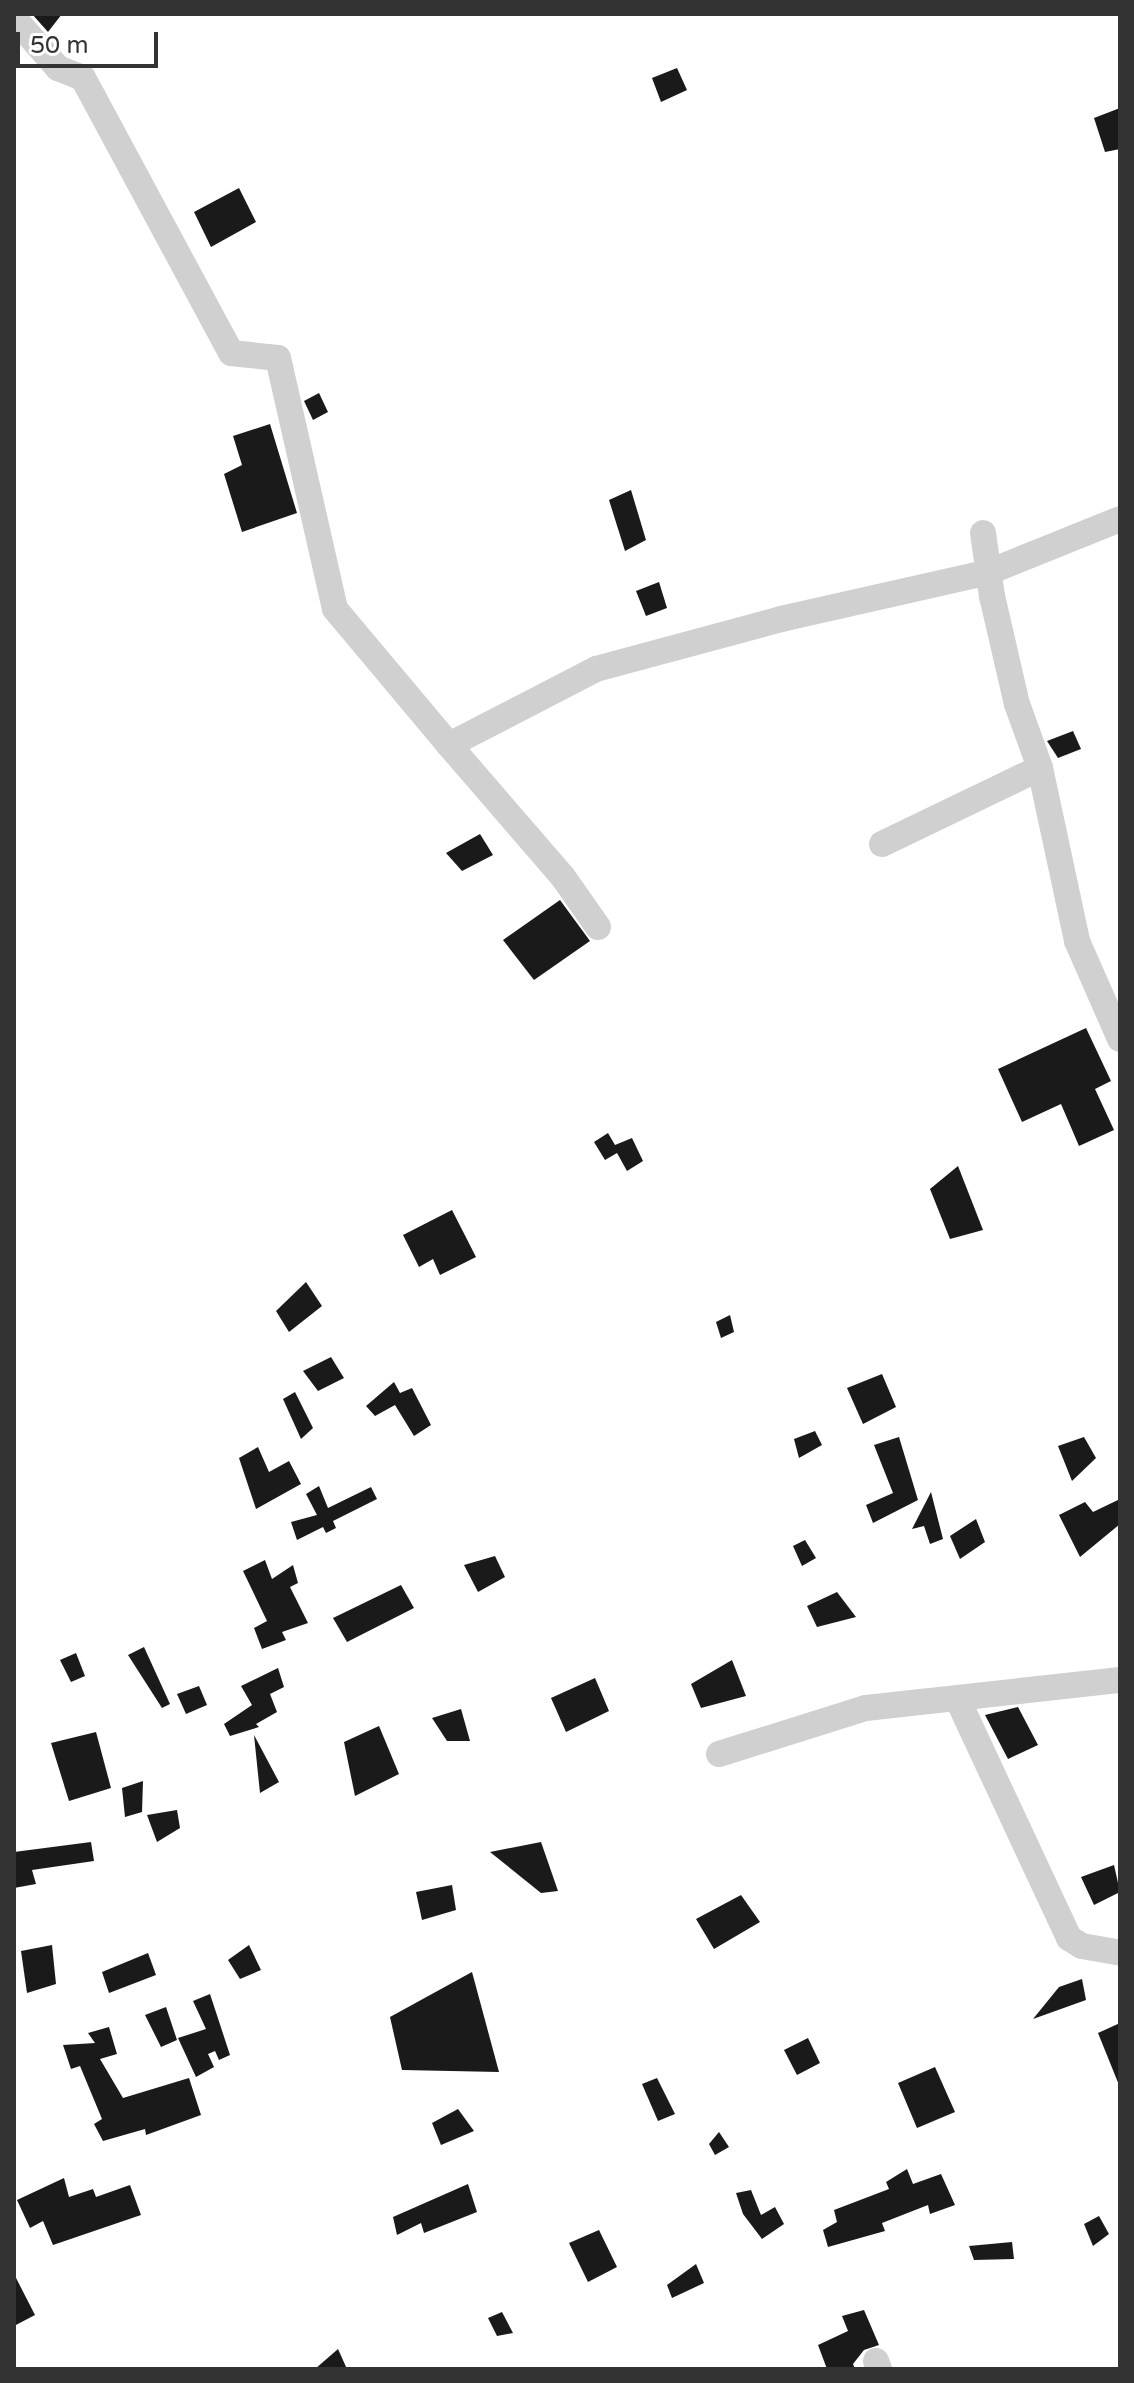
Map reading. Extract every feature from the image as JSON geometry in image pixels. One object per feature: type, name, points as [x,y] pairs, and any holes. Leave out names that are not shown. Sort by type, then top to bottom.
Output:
[{"type":"street","points":[[14,18],[58,68],[83,78],[231,353],[278,358],[335,609],[563,877],[598,927]]},
{"type":"street","points":[[449,745],[596,669],[781,619],[989,572],[1120,519]]},
{"type":"street","points":[[983,533],[1017,704],[1040,768],[1077,941],[1120,1039]]},
{"type":"street","points":[[882,844],[1040,768]]},
{"type":"street","points":[[719,1754],[866,1708],[1120,1680]]},
{"type":"street","points":[[958,1700],[1069,1938],[1082,1946],[1120,1953]]},
{"type":"building","points":[[32,14],[62,14],[48,32]]},
{"type":"building","points":[[677,68],[687,90],[661,102],[652,78]]},
{"type":"building","points":[[1120,108],[1120,149],[1105,152],[1094,118]]},
{"type":"building","points":[[239,188],[256,222],[211,247],[194,212]]},
{"type":"building","points":[[319,393],[328,412],[313,420],[304,401]]},
{"type":"building","points":[[270,424],[297,513],[242,532],[224,474],[242,465],[233,436]]},
{"type":"building","points":[[631,490],[646,540],[625,551],[609,500]]},
{"type":"building","points":[[659,582],[667,608],[646,616],[636,591]]},
{"type":"building","points":[[1073,731],[1081,749],[1058,758],[1047,741]]},
{"type":"building","points":[[480,834],[493,855],[462,871],[446,853]]},
{"type":"building","points":[[560,900],[590,941],[534,980],[503,940]]},
{"type":"building","points":[[1086,1028],[1111,1081],[1095,1089],[1114,1130],[1079,1146],[1061,1104],[1022,1122],[998,1069]]},
{"type":"building","points":[[608,1133],[615,1145],[632,1138],[643,1161],[627,1171],[617,1153],[605,1160],[594,1142]]},
{"type":"building","points":[[958,1166],[983,1230],[950,1239],[930,1189]]},
{"type":"building","points":[[452,1210],[476,1257],[440,1275],[433,1259],[419,1267],[403,1235]]},
{"type":"building","points":[[306,1282],[322,1306],[289,1332],[276,1311]]},
{"type":"building","points":[[730,1315],[734,1332],[721,1338],[716,1322]]},
{"type":"building","points":[[331,1357],[344,1378],[318,1391],[303,1371]]},
{"type":"building","points":[[882,1374],[896,1407],[863,1424],[847,1388]]},
{"type":"building","points":[[394,1382],[400,1393],[412,1388],[431,1425],[414,1436],[395,1405],[375,1416],[366,1406]]},
{"type":"building","points":[[295,1392],[313,1428],[301,1439],[283,1399]]},
{"type":"building","points":[[815,1431],[822,1445],[799,1458],[794,1439]]},
{"type":"building","points":[[899,1437],[918,1500],[873,1523],[866,1505],[893,1493],[874,1445]]},
{"type":"building","points":[[1084,1437],[1096,1458],[1072,1481],[1058,1446]]},
{"type":"building","points":[[258,1447],[269,1472],[289,1461],[301,1484],[256,1509],[239,1458]]},
{"type":"building","points":[[319,1486],[328,1508],[371,1487],[377,1499],[333,1521],[336,1528],[326,1533],[323,1527],[297,1540],[291,1522],[317,1515],[306,1494]]},
{"type":"building","points":[[931,1492],[943,1539],[930,1544],[924,1526],[912,1529]]},
{"type":"building","points":[[1120,1499],[1120,1524],[1080,1557],[1059,1515],[1085,1502],[1093,1512]]},
{"type":"building","points":[[976,1519],[985,1542],[960,1559],[950,1536]]},
{"type":"building","points":[[805,1540],[816,1558],[802,1566],[793,1546]]},
{"type":"building","points":[[495,1556],[505,1577],[478,1592],[464,1565]]},
{"type":"building","points":[[265,1560],[272,1579],[293,1565],[298,1583],[290,1587],[308,1623],[282,1632],[286,1640],[262,1649],[254,1628],[267,1621],[243,1571]]},
{"type":"building","points":[[401,1585],[414,1608],[347,1642],[333,1618]]},
{"type":"building","points":[[837,1592],[856,1617],[817,1627],[807,1606]]},
{"type":"building","points":[[144,1647],[170,1704],[162,1708],[128,1655]]},
{"type":"building","points":[[76,1653],[85,1676],[71,1682],[60,1660]]},
{"type":"building","points":[[732,1660],[746,1696],[701,1708],[691,1684]]},
{"type":"building","points":[[278,1668],[284,1687],[270,1694],[277,1712],[256,1724],[259,1727],[230,1736],[224,1724],[252,1705],[241,1686]]},
{"type":"building","points":[[595,1678],[609,1711],[566,1732],[551,1698]]},
{"type":"building","points":[[199,1686],[207,1705],[186,1714],[177,1694]]},
{"type":"building","points":[[1018,1707],[1038,1745],[1008,1759],[985,1715]]},
{"type":"building","points":[[461,1709],[470,1741],[447,1741],[432,1718]]},
{"type":"building","points":[[379,1726],[399,1774],[355,1796],[344,1742]]},
{"type":"building","points":[[96,1732],[111,1788],[69,1801],[51,1743]]},
{"type":"building","points":[[254,1735],[279,1782],[260,1793]]},
{"type":"building","points":[[143,1781],[142,1812],[125,1817],[122,1788]]},
{"type":"building","points":[[177,1810],[180,1828],[157,1842],[147,1815]]},
{"type":"building","points":[[91,1842],[94,1861],[32,1870],[36,1884],[14,1888],[14,1852]]},
{"type":"building","points":[[541,1842],[558,1891],[541,1893],[490,1852]]},
{"type":"building","points":[[1114,1865],[1120,1892],[1094,1905],[1081,1877]]},
{"type":"building","points":[[452,1885],[456,1910],[422,1920],[416,1892]]},
{"type":"building","points":[[741,1895],[760,1922],[714,1949],[696,1919]]},
{"type":"building","points":[[52,1945],[56,1984],[27,1993],[21,1951]]},
{"type":"building","points":[[249,1945],[261,1970],[240,1979],[228,1960]]},
{"type":"building","points":[[148,1953],[156,1975],[109,1993],[102,1972]]},
{"type":"building","points":[[472,1972],[499,2072],[402,2070],[390,2017]]},
{"type":"building","points":[[1082,1979],[1086,2000],[1033,2019],[1059,1987]]},
{"type":"building","points":[[210,1994],[230,2055],[219,2060],[215,2051],[208,2054],[214,2067],[196,2077],[178,2038],[206,2029],[193,2001]]},
{"type":"building","points":[[166,2007],[177,2040],[161,2047],[145,2015]]},
{"type":"building","points":[[1120,2023],[1120,2085],[1119,2085],[1098,2033]]},
{"type":"building","points":[[109,2027],[117,2054],[100,2059],[123,2098],[189,2078],[201,2115],[146,2135],[145,2129],[103,2141],[94,2124],[102,2119],[80,2066],[71,2069],[63,2045],[95,2043],[88,2033]]},
{"type":"building","points":[[808,2038],[820,2063],[797,2075],[784,2050]]},
{"type":"building","points":[[935,2067],[955,2112],[917,2128],[898,2083]]},
{"type":"building","points":[[657,2078],[675,2114],[658,2121],[642,2084]]},
{"type":"building","points":[[458,2109],[474,2131],[441,2145],[432,2123]]},
{"type":"building","points":[[719,2132],[729,2147],[715,2155],[709,2144]]},
{"type":"building","points":[[907,2169],[913,2184],[941,2174],[955,2205],[930,2214],[928,2205],[882,2223],[885,2231],[828,2247],[823,2230],[837,2222],[834,2210],[889,2189],[886,2182]]},
{"type":"building","points":[[64,2178],[69,2197],[93,2189],[96,2197],[130,2185],[141,2215],[53,2245],[43,2221],[30,2228],[17,2200]]},
{"type":"building","points":[[468,2184],[477,2212],[424,2233],[421,2223],[397,2235],[393,2217]]},
{"type":"building","points":[[751,2190],[761,2215],[775,2207],[784,2224],[762,2239],[743,2214],[736,2193]]},
{"type":"building","points":[[1099,2216],[1109,2234],[1093,2246],[1084,2224]]},
{"type":"building","points":[[599,2230],[617,2267],[588,2282],[569,2243]]},
{"type":"building","points":[[1012,2242],[1014,2259],[974,2260],[969,2246]]},
{"type":"building","points":[[696,2264],[704,2283],[672,2298],[667,2285]]},
{"type":"building","points":[[14,2274],[35,2315],[14,2326]]},
{"type":"building","points":[[864,2310],[879,2345],[864,2350],[853,2364],[855,2369],[827,2369],[818,2345],[848,2331],[842,2316]]},
{"type":"building","points":[[502,2312],[513,2333],[497,2336],[488,2318]]},
{"type":"building","points":[[338,2349],[347,2369],[315,2369]]}]
